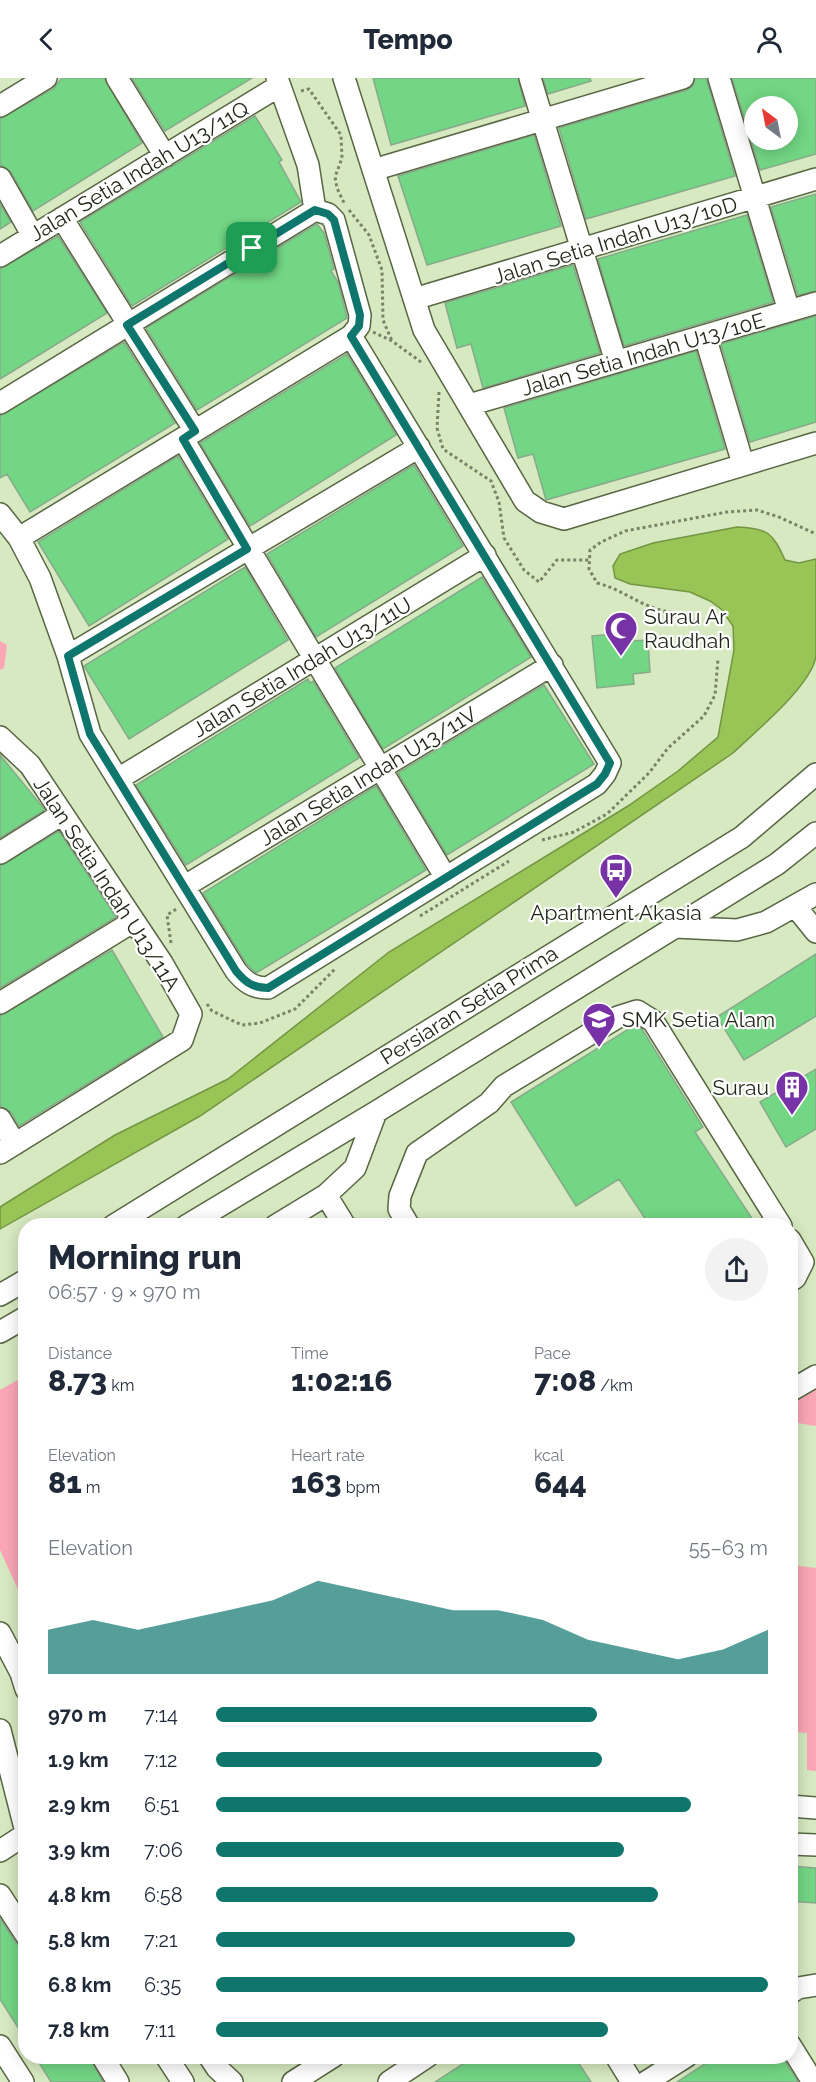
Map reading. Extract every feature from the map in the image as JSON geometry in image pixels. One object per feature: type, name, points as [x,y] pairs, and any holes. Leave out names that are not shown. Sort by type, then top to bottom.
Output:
[{"type":"street","points":[[0,106],[46,78]]},
{"type":"street","points":[[117,78],[165,156]]},
{"type":"street","points":[[344,78],[424,330],[525,501],[541,512],[564,519],[816,443]]},
{"type":"street","points":[[530,78],[616,362]]},
{"type":"street","points":[[374,170],[683,78]]},
{"type":"street","points":[[719,78],[789,311]]},
{"type":"street","points":[[278,82],[308,165],[315,210]]},
{"type":"street","name":"Jalan Setia Indah U13/11Q","points":[[0,256],[165,156],[278,82]]},
{"type":"street","points":[[0,178],[33,236]]},
{"type":"street","name":"Jalan Setia Indah U13/10D","points":[[414,299],[816,179]]},
{"type":"street","points":[[0,403],[315,210],[328,214],[334,220],[360,315],[359,326],[351,336],[19,538]]},
{"type":"street","points":[[62,218],[127,325],[189,435],[247,549],[446,878]]},
{"type":"street","name":"Jalan Setia Indah U13/10E","points":[[469,405],[816,303]]},
{"type":"street","points":[[0,514],[19,538],[40,578],[68,656],[90,734],[236,971],[246,982],[258,988],[268,988],[597,784],[610,763],[351,336]]},
{"type":"street","points":[[705,336],[743,464]]},
{"type":"street","points":[[68,656],[419,447]]},
{"type":"street","name":"Jalan Setia Indah U13/11U","points":[[118,779],[485,555]]},
{"type":"street","name":"Jalan Setia Indah U13/11V","points":[[185,886],[552,665]]},
{"type":"street","name":"Jalan Setia Indah U13/11A","points":[[0,737],[30,765],[162,963],[191,1014],[182,1041],[7,1148]]},
{"type":"street","name":"Persiaran Setia Prima","points":[[126,1218],[741,837],[816,774]]},
{"type":"street","points":[[0,853],[62,814]]},
{"type":"street","name":"Persiaran Setia Prima","points":[[199,1218],[376,1112],[777,864],[816,832]]},
{"type":"street","points":[[675,927],[737,930],[766,922],[816,894]]},
{"type":"street","points":[[795,906],[816,932]]},
{"type":"street","points":[[0,1003],[134,921]]},
{"type":"street","points":[[400,1218],[400,1196],[417,1153],[489,1103],[504,1086],[618,1017],[638,1011],[653,1021],[776,1218]]},
{"type":"street","points":[[288,1218],[326,1195],[356,1168],[376,1112]]},
{"type":"street","points":[[0,1119],[7,1148]]},
{"type":"street","points":[[326,1195],[340,1218]]},
{"type":"street","points":[[798,1254],[803,1262],[798,1272]]},
{"type":"street","points":[[0,1295],[18,1285]]},
{"type":"street","points":[[0,1332],[18,1322]]},
{"type":"street","points":[[798,1386],[816,1376]]},
{"type":"street","points":[[0,1633],[18,1667]]},
{"type":"street","points":[[0,1730],[18,1801]]},
{"type":"street","points":[[798,1807],[816,1808]]},
{"type":"street","points":[[0,1851],[18,1839]]},
{"type":"street","points":[[798,1844],[816,1845]]},
{"type":"street","points":[[0,1895],[18,1923]]},
{"type":"street","points":[[798,1988],[816,1985]]},
{"type":"street","points":[[0,2046],[23,2082]]},
{"type":"street","points":[[798,2058],[813,2082]]},
{"type":"street","points":[[107,2064],[118,2082]]},
{"type":"street","points":[[171,2064],[183,2082]]},
{"type":"street","points":[[214,2064],[232,2082]]},
{"type":"street","points":[[293,2082],[321,2064]]},
{"type":"street","points":[[389,2082],[416,2064]]},
{"type":"street","points":[[621,2064],[632,2082]]},
{"type":"street","points":[[646,2082],[674,2064]]},
{"type":"path","points":[[309,89],[341,135],[342,158],[335,177],[337,188],[345,205],[369,235],[382,270],[383,320],[392,341]]},
{"type":"path","points":[[375,334],[392,341],[422,362]]},
{"type":"path","points":[[439,393],[437,428],[443,449],[491,481],[499,502],[504,538],[524,570],[539,582],[557,560],[590,560]]},
{"type":"path","points":[[699,625],[682,613],[655,608],[613,587],[597,583],[589,569],[590,550],[625,531],[727,512],[757,510],[779,517],[816,534]]},
{"type":"path","points":[[540,840],[574,832],[606,814],[649,773],[668,748],[704,716],[715,695],[718,659]]},
{"type":"path","points":[[414,920],[504,864]]},
{"type":"path","points":[[167,915],[172,953]]},
{"type":"path","points":[[212,1011],[242,1025],[260,1023],[295,1009],[324,978]]},
{"type":"shaded area","points":[[737,527],[756,529],[768,534],[777,544],[785,560],[799,563],[816,559],[816,656],[812,668],[794,694],[733,753],[200,1116],[0,1229],[0,1207],[115,1135],[228,1079],[389,952],[628,806],[678,771],[718,737],[734,650],[733,626],[721,609],[690,592],[630,584],[615,578],[613,566],[620,554],[653,543]]},
{"type":"shaded area","points":[[0,641],[7,645],[4,668],[0,670]]},
{"type":"shaded area","points":[[18,1380],[18,1590],[0,1550],[0,1390]]},
{"type":"shaded area","points":[[816,1388],[816,1426],[798,1423],[798,1400]]},
{"type":"shaded area","points":[[798,1566],[816,1568],[816,1771],[807,1770],[807,1733],[798,1732]]},
{"type":"building","points":[[62,78],[104,78],[142,143],[33,211],[11,172],[0,165],[0,119],[53,89]]},
{"type":"building","points":[[132,78],[252,78],[165,131]]},
{"type":"building","points":[[373,78],[518,78],[525,106],[391,145]]},
{"type":"building","points":[[543,78],[590,78],[591,81],[548,94]]},
{"type":"building","points":[[706,78],[735,176],[586,219],[559,128],[687,90],[693,86],[695,79]]},
{"type":"building","points":[[732,78],[816,78],[816,154],[760,170],[754,150],[798,150],[798,96],[744,96],[744,117]]},
{"type":"building","points":[[255,116],[282,160],[279,162],[301,202],[132,306],[80,222]]},
{"type":"building","points":[[534,135],[561,226],[427,265],[398,176]]},
{"type":"building","points":[[816,194],[816,291],[798,295],[771,207]]},
{"type":"building","points":[[0,204],[11,222],[0,229]]},
{"type":"building","points":[[747,215],[773,302],[624,346],[598,259]]},
{"type":"building","points":[[317,224],[324,233],[334,269],[331,271],[338,282],[347,318],[197,410],[146,328]]},
{"type":"building","points":[[58,236],[107,313],[0,379],[0,269]]},
{"type":"building","points":[[573,265],[600,353],[483,388],[471,344],[457,348],[445,303]]},
{"type":"building","points":[[816,316],[816,422],[750,442],[721,344]]},
{"type":"building","points":[[124,342],[175,423],[30,512],[7,474],[0,478],[0,416]]},
{"type":"building","points":[[696,351],[725,449],[546,500],[533,454],[518,458],[504,408]]},
{"type":"building","points":[[347,354],[396,435],[250,526],[200,443]]},
{"type":"building","points":[[178,456],[228,539],[89,626],[38,542]]},
{"type":"building","points":[[414,465],[463,546],[316,637],[267,554]]},
{"type":"building","points":[[245,567],[288,640],[129,739],[84,666]]},
{"type":"building","points":[[482,577],[531,657],[383,749],[335,668]]},
{"type":"building","name":"Surau Ar Raudhah","points":[[629,633],[630,641],[648,640],[650,672],[633,674],[634,684],[597,688],[592,636]]},
{"type":"building","points":[[308,679],[310,683],[313,681],[359,758],[186,865],[136,785]]},
{"type":"building","points":[[544,685],[594,764],[447,855],[398,773]]},
{"type":"building","points":[[0,755],[45,810],[0,838]]},
{"type":"building","points":[[376,786],[426,870],[256,973],[246,963],[203,893]]},
{"type":"building","points":[[59,831],[116,917],[0,988],[0,866]]},
{"type":"building","points":[[112,950],[163,1037],[19,1126],[11,1112],[0,1106],[0,1016]]},
{"type":"building","points":[[816,954],[816,1016],[744,1060],[717,1017]]},
{"type":"building","points":[[635,1025],[642,1029],[703,1127],[695,1132],[752,1218],[645,1218],[619,1179],[576,1206],[511,1102]]},
{"type":"building","name":"Surau","points":[[816,1069],[816,1129],[786,1147],[760,1102]]},
{"type":"building","points":[[798,1867],[816,1868],[816,1903],[798,1902]]},
{"type":"building","points":[[0,1918],[18,1945],[18,2027],[0,1999]]},
{"type":"building","points":[[40,2064],[93,2064],[103,2082],[51,2082]]},
{"type":"building","points":[[463,2064],[579,2064],[591,2082],[435,2082]]},
{"type":"building","points":[[705,2064],[787,2064],[798,2082],[677,2082]]},
{"type":"place","name":"Surau Ar Raudhah","points":[[621,657]]},
{"type":"place","name":"Apartment Akasia","points":[[616,899]]},
{"type":"place","name":"SMK Setia Alam","points":[[599,1048]]},
{"type":"place","name":"Surau","points":[[792,1116]]},
{"type":"route","points":[[315,210],[328,214],[334,220],[360,315],[359,326],[351,336],[610,763],[597,784],[268,988],[258,988],[246,982],[236,971],[90,734],[68,656],[247,549],[183,439],[195,431],[127,325],[252,248],[315,210]]}]
